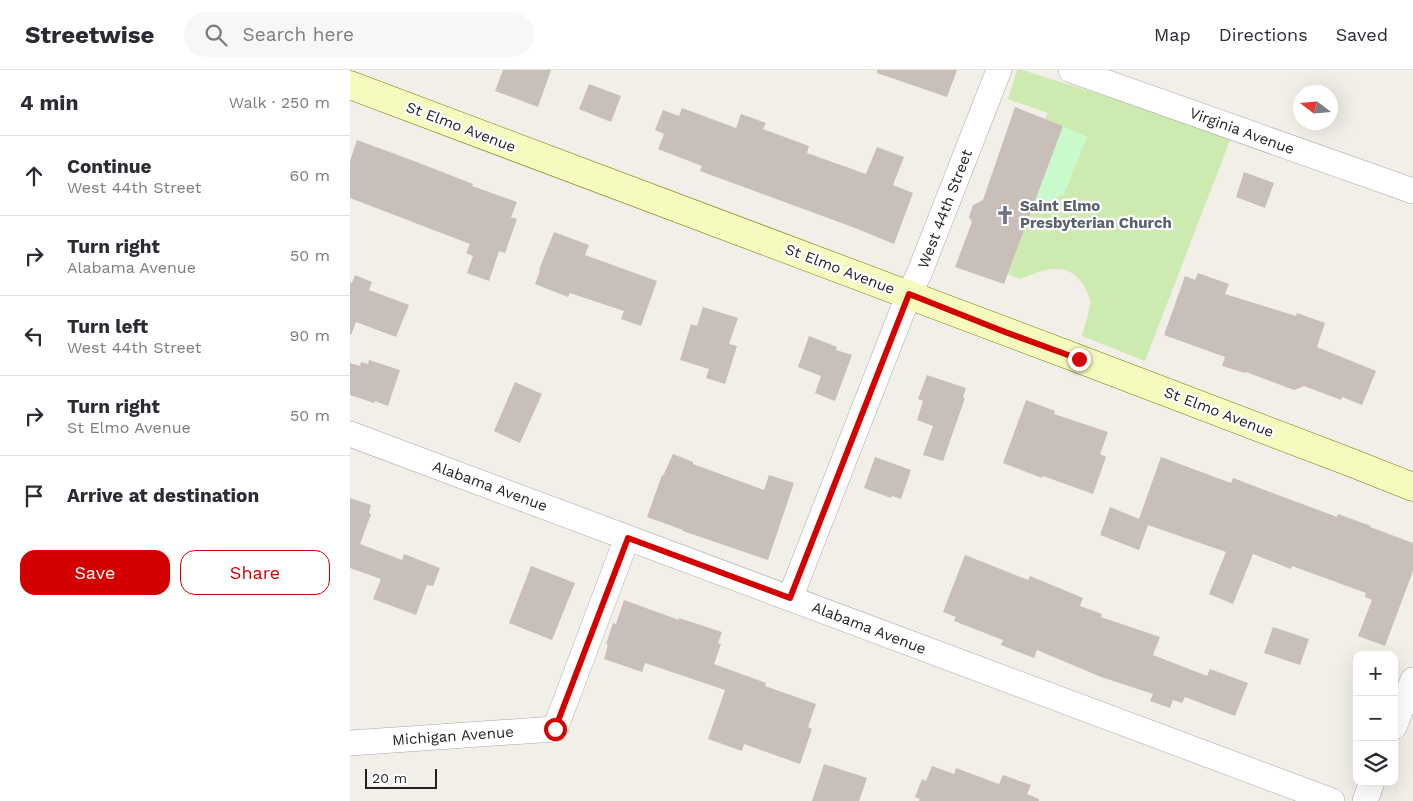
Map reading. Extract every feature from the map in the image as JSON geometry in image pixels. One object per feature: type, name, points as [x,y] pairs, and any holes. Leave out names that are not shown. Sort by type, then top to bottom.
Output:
[{"type":"main road","name":"St Elmo Avenue","points":[[350,85],[909,294],[1338,457],[1413,488]]},
{"type":"street","name":"West 44th Street","points":[[790,598],[999,70]]},
{"type":"street","name":"Virginia Avenue","points":[[1071,70],[1413,191]]},
{"type":"street","name":"Alabama Avenue","points":[[350,434],[1332,801]]},
{"type":"street","name":"Michigan Avenue","points":[[350,743],[555,729],[628,538]]},
{"type":"street","points":[[1398,717],[1413,680]]},
{"type":"street","points":[[1365,801],[1371,786]]},
{"type":"green space","points":[[1017,70],[1232,135],[1145,361],[1082,336],[1090,300],[1083,284],[1069,271],[1061,269],[1045,270],[1020,279],[1008,274],[1033,206],[1064,194],[1087,137],[1045,119],[1048,113],[1008,99]]},
{"type":"green space","points":[[1063,126],[1087,137],[1064,194],[1033,206]]},
{"type":"building","points":[[503,70],[551,70],[538,107],[495,91]]},
{"type":"building","points":[[877,70],[957,70],[947,97],[877,73]]},
{"type":"building","points":[[589,84],[621,96],[611,122],[579,109]]},
{"type":"building","points":[[1015,107],[1063,126],[1004,284],[955,267],[972,222],[969,217],[973,205],[983,200]]},
{"type":"building","points":[[682,108],[736,128],[741,114],[766,123],[763,129],[809,146],[807,153],[866,174],[877,147],[904,157],[893,185],[913,193],[894,244],[700,171],[702,166],[658,149],[664,134],[655,130],[663,110],[679,116]]},
{"type":"building","points":[[357,140],[517,202],[511,217],[517,219],[505,253],[499,251],[489,281],[467,273],[473,256],[466,253],[470,244],[350,198],[350,161]]},
{"type":"building","points":[[1244,172],[1274,183],[1265,208],[1236,197]]},
{"type":"building","points":[[554,232],[589,245],[585,255],[657,281],[641,326],[621,319],[624,311],[570,293],[568,297],[535,284]]},
{"type":"building","points":[[1198,273],[1229,284],[1225,294],[1296,316],[1297,313],[1325,323],[1317,347],[1376,371],[1362,405],[1342,397],[1341,400],[1304,386],[1294,390],[1246,372],[1222,366],[1225,357],[1164,335],[1185,276],[1195,280]]},
{"type":"building","points":[[355,275],[372,282],[369,290],[409,305],[396,337],[356,322],[350,334],[350,282],[352,283]]},
{"type":"building","points":[[703,307],[738,318],[729,344],[737,346],[725,384],[706,378],[709,369],[680,360],[691,324],[697,326]]},
{"type":"building","points":[[809,336],[837,347],[836,350],[852,355],[835,401],[815,393],[821,376],[798,367]]},
{"type":"building","points":[[369,360],[400,370],[388,406],[350,395],[350,363],[360,366],[361,362],[368,364]]},
{"type":"building","points":[[927,375],[966,388],[963,397],[965,398],[943,461],[923,455],[933,426],[917,420],[923,401],[918,399]]},
{"type":"building","points":[[515,382],[542,394],[520,443],[494,431]]},
{"type":"building","points":[[1026,400],[1055,411],[1054,414],[1108,432],[1100,454],[1106,457],[1093,494],[1003,463]]},
{"type":"building","points":[[673,454],[693,462],[693,464],[764,490],[769,475],[794,483],[768,560],[647,517],[662,475]]},
{"type":"building","points":[[875,457],[911,470],[901,499],[892,496],[891,498],[864,488]]},
{"type":"building","points":[[1161,457],[1231,483],[1233,478],[1337,517],[1338,514],[1413,543],[1413,571],[1385,646],[1358,636],[1372,600],[1365,597],[1366,593],[1292,566],[1291,569],[1253,554],[1233,604],[1209,594],[1226,552],[1148,525],[1139,550],[1100,535],[1110,507],[1139,519]]},
{"type":"building","points":[[350,498],[371,505],[369,513],[371,514],[360,544],[402,560],[404,554],[440,568],[433,586],[427,585],[416,615],[373,599],[381,579],[350,568]]},
{"type":"building","points":[[965,555],[1028,580],[1030,576],[1083,598],[1080,606],[1102,614],[1101,617],[1160,637],[1153,655],[1207,676],[1210,669],[1248,683],[1235,716],[1185,697],[1182,703],[1173,700],[1170,708],[1150,701],[1153,694],[1101,677],[1037,650],[1034,658],[1001,645],[1003,640],[954,621],[956,617],[943,612]]},
{"type":"building","points":[[531,566],[575,583],[552,640],[509,623]]},
{"type":"building","points":[[624,600],[679,620],[679,618],[722,632],[718,643],[721,644],[714,664],[766,683],[765,686],[816,704],[808,727],[812,729],[800,764],[744,744],[742,751],[708,739],[725,690],[645,663],[642,672],[604,659],[608,645],[606,644],[613,623],[616,624]]},
{"type":"building","points":[[1273,627],[1309,639],[1300,665],[1264,653]]},
{"type":"building","points":[[824,764],[867,778],[859,801],[812,801]]},
{"type":"building","points":[[932,766],[954,774],[956,768],[999,784],[1003,775],[1031,785],[1027,794],[1039,799],[1039,801],[919,801],[920,799],[915,797],[922,779],[926,781]]},
{"type":"place","name":"Saint Elmo Presbyterian Church","points":[[1005,215]]},
{"type":"route","points":[[555,729],[628,538],[790,598],[909,294],[1079,359]]}]
